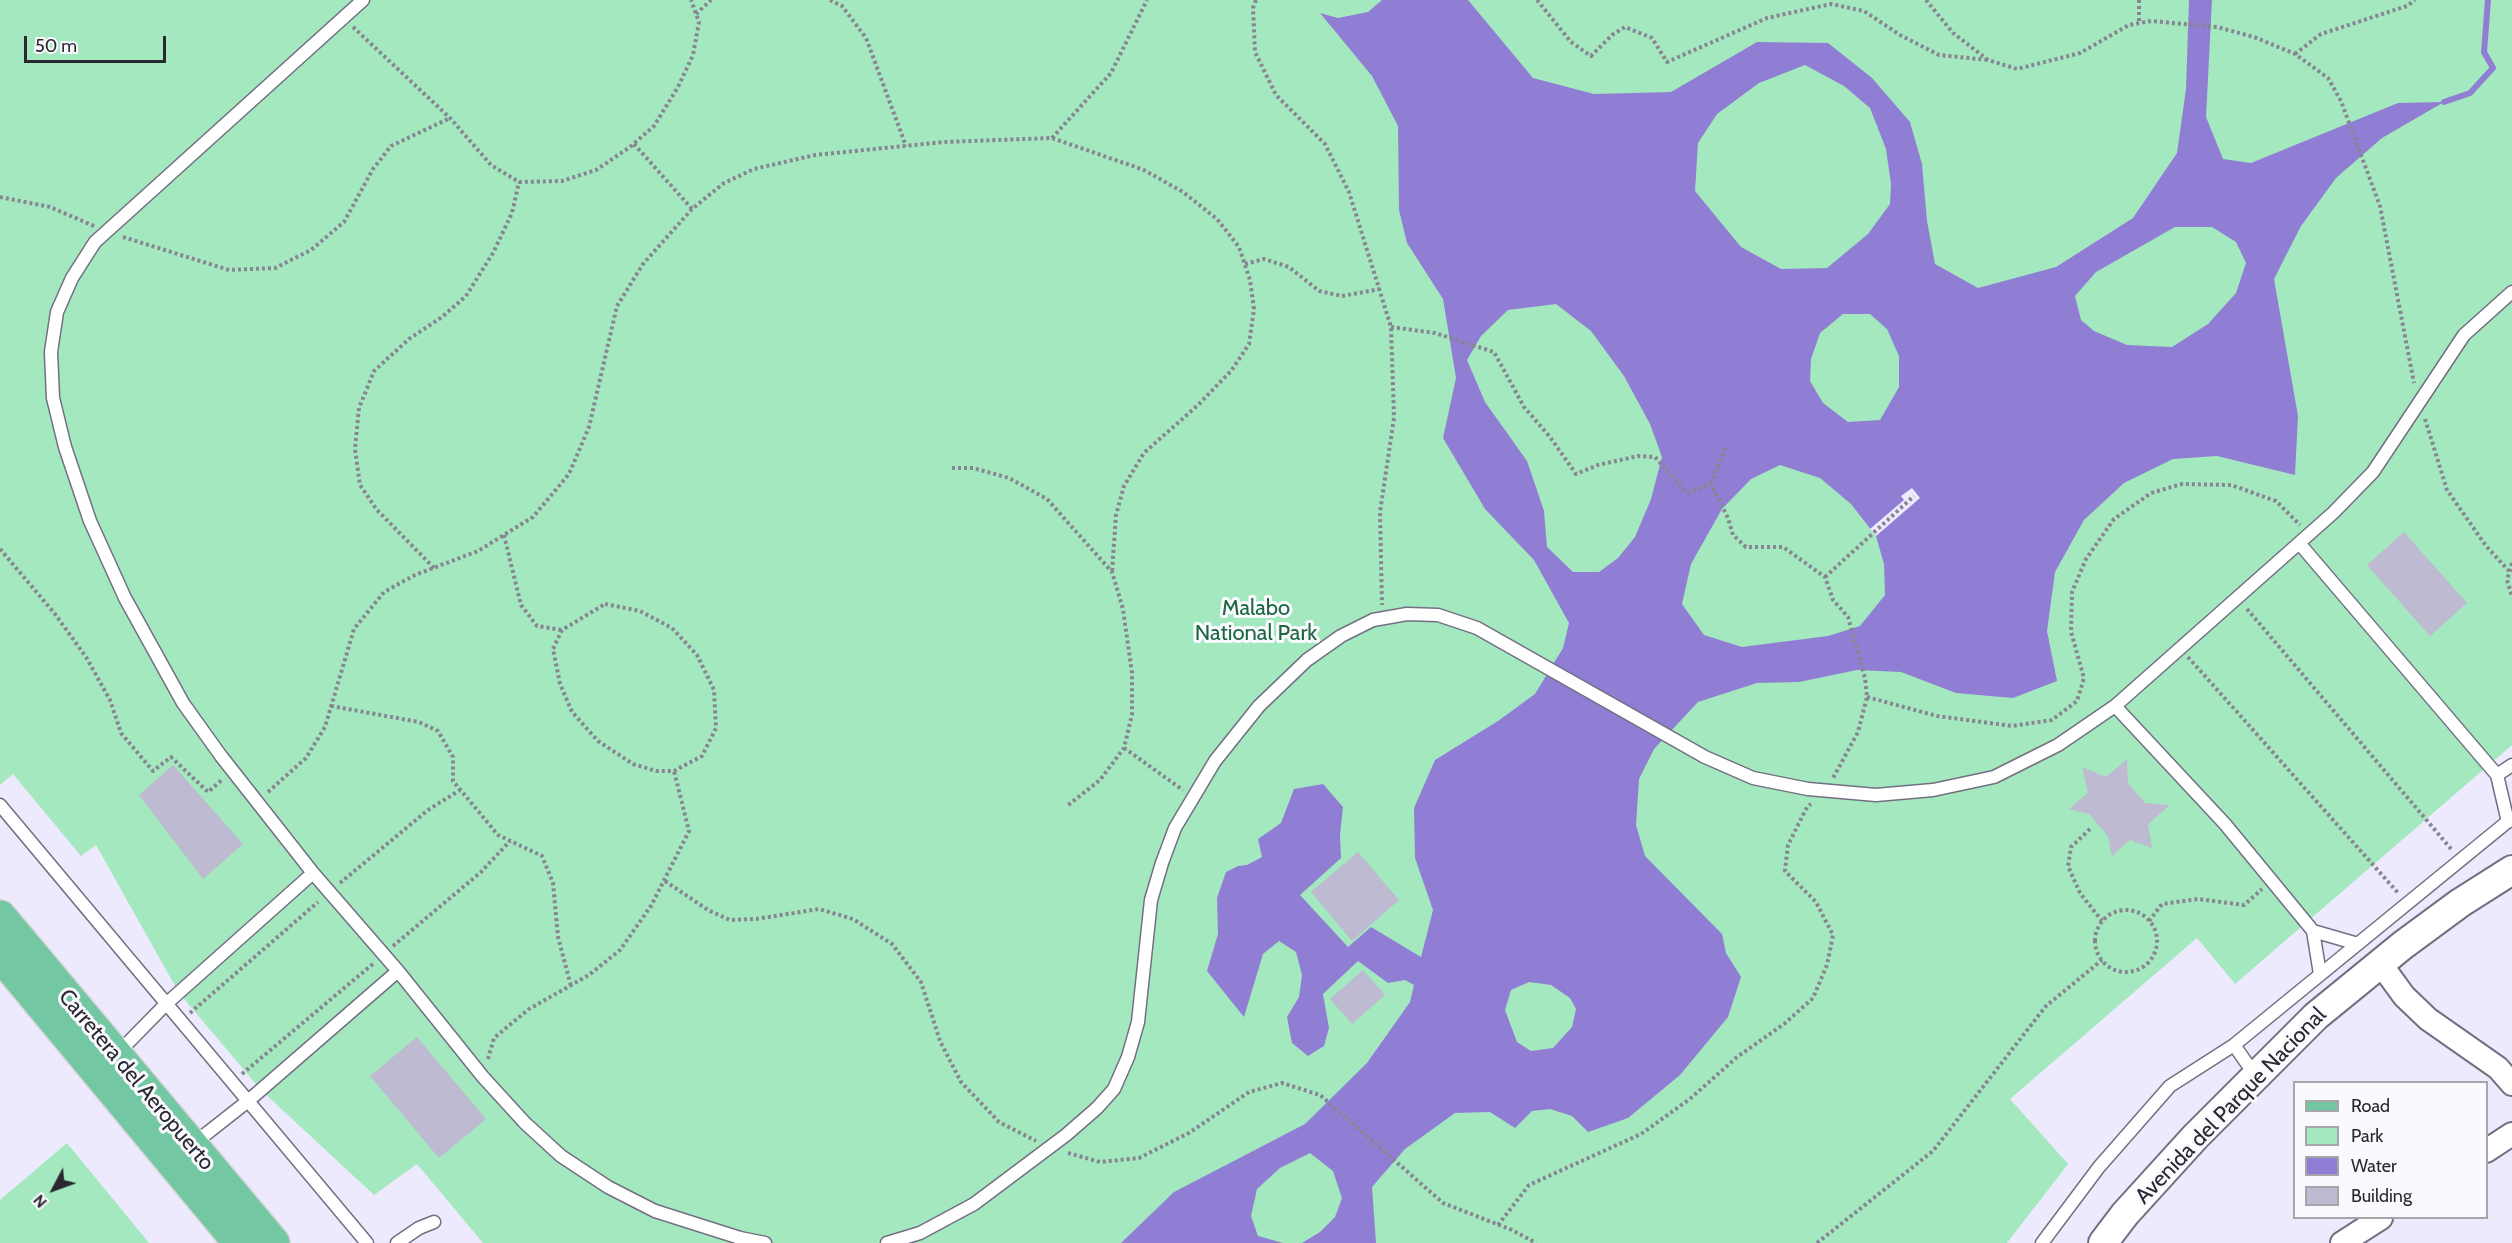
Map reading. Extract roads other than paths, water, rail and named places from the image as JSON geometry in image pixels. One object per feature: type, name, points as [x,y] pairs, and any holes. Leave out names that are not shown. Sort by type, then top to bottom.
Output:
[{"type":"main road","name":"Carretera del Aeropuerto","points":[[0,917],[273,1243]]},
{"type":"main road","name":"Carretera del Aeropuerto","points":[[0,954],[240,1243]]},
{"type":"street","name":"Avenida del Parque Nacional","points":[[2103,1243],[2133,1206],[2255,1074],[2316,1016],[2380,963],[2460,903],[2512,870]]},
{"type":"street","points":[[2380,963],[2404,996],[2428,1019],[2498,1068],[2512,1084]]},
{"type":"street","points":[[2488,1150],[2512,1134]]},
{"type":"street","points":[[2342,1243],[2379,1219]]},
{"type":"lane","points":[[363,0],[94,242],[72,278],[57,312],[51,352],[52,398],[65,447],[90,521],[125,598],[183,703],[313,873],[398,971],[483,1077],[525,1123],[561,1156],[608,1187],[655,1211],[740,1238],[765,1243]]},
{"type":"lane","points":[[887,1243],[920,1233],[974,1204],[1050,1148],[1097,1108],[1113,1089],[1128,1057],[1138,1022],[1151,900],[1175,828],[1215,761],[1259,706],[1307,660],[1341,636],[1373,620],[1407,614],[1438,615],[1477,628],[1518,649],[1705,757],[1753,778],[1808,789],[1876,795],[1933,790],[1994,777],[2058,745],[2115,706],[2333,513],[2373,472],[2464,335],[2512,291]]},
{"type":"lane","points":[[2299,543],[2498,777],[2512,784]]},
{"type":"lane","points":[[2115,706],[2225,824],[2313,931],[2320,975]]},
{"type":"lane","points":[[2498,777],[2512,765]]},
{"type":"lane","points":[[2042,1243],[2099,1167],[2170,1086],[2234,1045],[2510,820],[2498,777]]},
{"type":"lane","points":[[0,805],[367,1243]]},
{"type":"lane","points":[[115,1055],[166,1004],[313,873]]},
{"type":"lane","points":[[2313,931],[2358,944]]},
{"type":"lane","points":[[191,1146],[248,1101],[398,971]]},
{"type":"lane","points":[[2234,1045],[2255,1074]]},
{"type":"lane","points":[[397,1243],[419,1228],[434,1222]]},
{"type":"water","points":[[1382,0],[1468,0],[1533,78],[1594,94],[1671,92],[1757,42],[1828,43],[1872,78],[1910,122],[1922,164],[1927,221],[1935,264],[1978,288],[2056,267],[2133,218],[2177,153],[2186,89],[2189,0],[2212,0],[2206,117],[2223,159],[2251,163],[2398,103],[2444,102],[2382,138],[2336,178],[2301,226],[2274,279],[2298,416],[2295,475],[2217,456],[2173,459],[2124,483],[2084,520],[2055,572],[2047,631],[2057,681],[2013,698],[1956,693],[1901,672],[1857,670],[1799,682],[1757,683],[1698,702],[1654,749],[1639,779],[1636,825],[1645,856],[1722,934],[1726,953],[1741,977],[1728,1017],[1680,1075],[1628,1118],[1588,1132],[1572,1116],[1550,1109],[1532,1111],[1515,1128],[1490,1112],[1455,1113],[1405,1149],[1372,1187],[1376,1243],[1302,1243],[1320,1232],[1335,1217],[1342,1198],[1333,1171],[1310,1153],[1280,1168],[1257,1189],[1251,1216],[1258,1236],[1283,1243],[1121,1243],[1174,1192],[1305,1124],[1367,1063],[1410,1002],[1414,985],[1405,980],[1388,983],[1358,961],[1323,994],[1329,1028],[1324,1046],[1308,1056],[1292,1043],[1287,1017],[1299,997],[1302,975],[1296,952],[1279,941],[1263,954],[1244,1017],[1207,971],[1218,934],[1217,898],[1226,872],[1262,857],[1258,839],[1281,823],[1294,789],[1323,784],[1343,807],[1340,835],[1341,858],[1300,895],[1348,947],[1371,927],[1421,957],[1433,910],[1415,858],[1414,808],[1435,760],[1498,721],[1535,694],[1563,648],[1569,623],[1534,560],[1485,509],[1443,438],[1456,378],[1443,299],[1407,243],[1399,210],[1398,126],[1372,76],[1320,13],[1338,18],[1368,12]],"holes":[[[1805,65],[1844,86],[1870,108],[1886,149],[1891,184],[1890,204],[1868,234],[1827,268],[1781,269],[1741,247],[1695,191],[1698,143],[1717,114],[1759,83]],[[2175,227],[2212,227],[2236,242],[2246,263],[2236,293],[2208,324],[2172,347],[2127,345],[2094,331],[2081,320],[2075,296],[2096,272]],[[1556,304],[1591,331],[1624,376],[1650,424],[1662,457],[1651,499],[1635,537],[1618,558],[1599,572],[1573,572],[1547,547],[1544,511],[1527,461],[1485,402],[1467,360],[1481,336],[1508,310]],[[1843,314],[1870,314],[1887,329],[1899,356],[1899,387],[1880,420],[1848,422],[1823,403],[1810,381],[1811,359],[1820,333]],[[1780,465],[1820,478],[1851,504],[1876,536],[1884,564],[1885,595],[1860,626],[1828,636],[1742,647],[1704,635],[1682,604],[1691,564],[1722,509],[1751,479]],[[1529,982],[1551,985],[1570,998],[1576,1009],[1572,1027],[1553,1048],[1531,1051],[1517,1042],[1505,1010],[1511,990]]]},
{"type":"waterway","points":[[2444,102],[2470,93],[2493,68],[2484,52],[2488,0]]},
{"type":"park label","name":"Malabo National Park","points":[[1256,622]]}]
